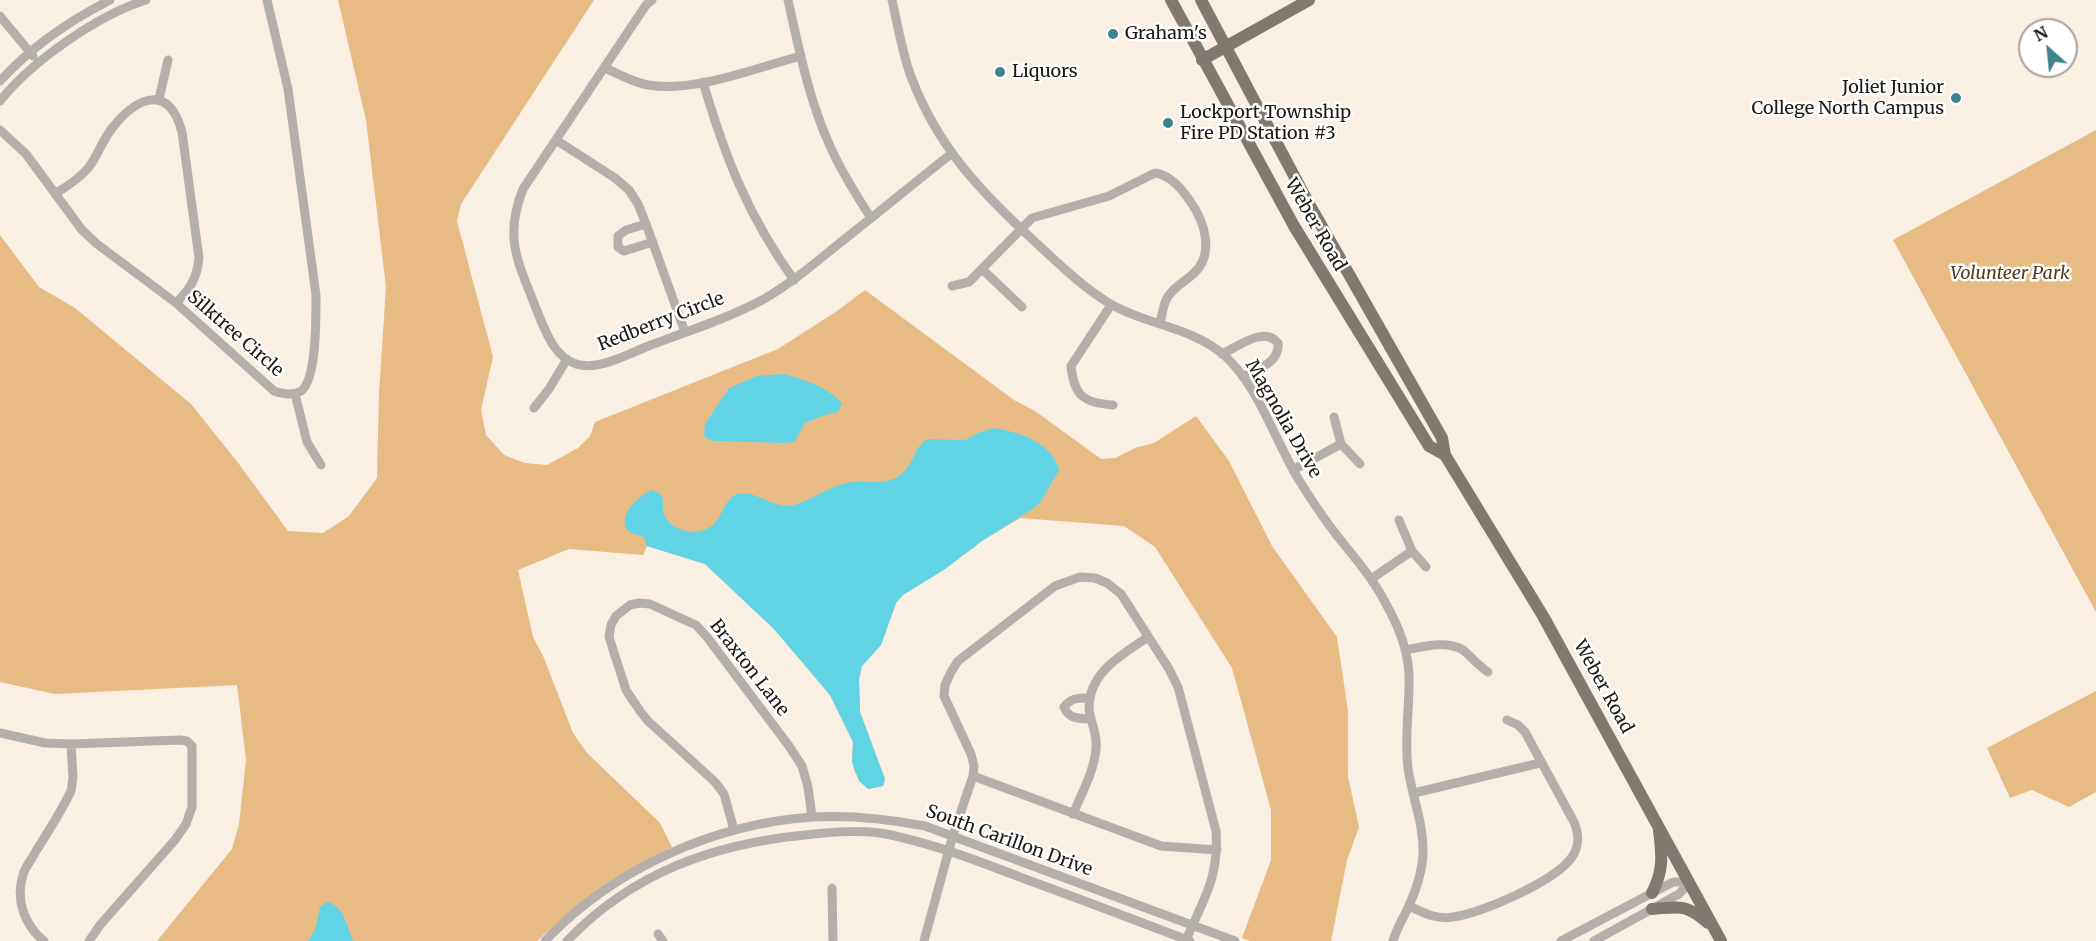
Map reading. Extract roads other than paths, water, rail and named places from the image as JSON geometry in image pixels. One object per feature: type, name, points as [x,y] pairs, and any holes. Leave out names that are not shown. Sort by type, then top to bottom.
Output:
[{"type":"main road","name":"Weber Road","points":[[1171,0],[1294,226],[1429,446],[1445,455]]},
{"type":"main road","name":"Weber Road","points":[[1201,0],[1309,204],[1442,438],[1445,455],[1543,616],[1658,822],[1721,941]]},
{"type":"main road","points":[[1202,60],[1310,0]]},
{"type":"main road","points":[[1652,893],[1659,881],[1663,861],[1658,822]]},
{"type":"main road","points":[[1652,909],[1683,907],[1694,910],[1714,928]]},
{"type":"street","points":[[0,81],[29,51],[110,0]]},
{"type":"street","points":[[0,101],[38,63],[103,20],[146,0]]},
{"type":"street","name":"Silktree Circle","points":[[0,130],[26,154],[82,230],[97,244],[176,303],[274,391],[282,394],[295,394],[303,390],[310,375],[316,295],[288,89],[267,0]]},
{"type":"street","points":[[534,408],[549,389],[567,359],[546,334],[513,243],[516,206],[523,189],[652,0]]},
{"type":"street","points":[[788,0],[819,119],[844,175],[871,218]]},
{"type":"street","name":"Magnolia Drive","points":[[892,0],[905,58],[913,81],[951,154],[1022,230],[1071,275],[1112,305],[1207,343],[1222,354],[1243,377],[1315,506],[1386,602],[1405,650],[1409,674],[1408,761],[1421,825],[1423,853],[1419,878],[1393,941]]},
{"type":"street","points":[[0,16],[38,63]]},
{"type":"street","points":[[605,68],[645,85],[666,87],[703,82],[801,56]]},
{"type":"street","points":[[159,99],[168,60]]},
{"type":"street","points":[[703,82],[716,128],[738,186],[767,240],[794,280]]},
{"type":"street","points":[[56,193],[76,180],[88,168],[113,126],[134,106],[141,101],[159,99],[171,108],[179,119],[182,132],[199,258],[195,279],[190,289],[176,303]]},
{"type":"street","points":[[556,140],[615,178],[629,190],[646,224],[685,332]]},
{"type":"street","name":"Redberry Circle","points":[[567,359],[577,364],[592,366],[612,360],[764,299],[794,280],[951,154]]},
{"type":"street","points":[[952,286],[969,282],[1032,218],[1109,196],[1155,173],[1162,174],[1170,178],[1196,209],[1206,237],[1206,252],[1204,262],[1173,290],[1166,300],[1160,323]]},
{"type":"street","points":[[646,224],[626,230],[618,236],[618,247],[624,251],[652,242]]},
{"type":"street","points":[[983,270],[1022,307]]},
{"type":"street","points":[[1112,305],[1071,366],[1074,384],[1080,394],[1094,404],[1113,405]]},
{"type":"street","points":[[1222,354],[1257,338],[1269,336],[1274,338],[1278,344],[1277,356],[1243,377]]},
{"type":"street","points":[[295,394],[307,442],[321,465]]},
{"type":"street","points":[[1334,417],[1341,444],[1360,464]]},
{"type":"street","points":[[1293,470],[1341,444]]},
{"type":"street","points":[[1399,520],[1412,551],[1426,567]]},
{"type":"street","points":[[1371,579],[1412,551]]},
{"type":"street","points":[[924,941],[974,766],[971,754],[944,696],[945,685],[958,661],[1055,586],[1080,578],[1107,583],[1121,594],[1178,687],[1216,831],[1217,850],[1212,880],[1188,940]]},
{"type":"street","name":"Braxton Lane","points":[[734,830],[724,794],[715,782],[648,721],[626,690],[609,637],[611,625],[616,616],[630,605],[650,604],[696,625],[707,637],[802,766],[812,817]]},
{"type":"street","points":[[1073,814],[1093,764],[1096,747],[1096,733],[1089,709],[1095,684],[1108,664],[1148,637]]},
{"type":"street","points":[[1405,650],[1438,645],[1453,647],[1464,651],[1488,672]]},
{"type":"street","points":[[1090,698],[1075,698],[1064,707],[1069,715],[1075,718],[1091,719]]},
{"type":"street","points":[[1409,906],[1431,916],[1455,917],[1508,898],[1564,867],[1573,856],[1578,845],[1578,834],[1574,822],[1525,732],[1518,725],[1507,720]]},
{"type":"street","points":[[0,733],[45,743],[187,741],[192,746],[192,807],[186,824],[89,941]]},
{"type":"street","points":[[44,941],[28,924],[22,909],[20,891],[23,873],[71,791],[73,778],[70,744]]},
{"type":"street","points":[[1414,793],[1540,762]]},
{"type":"street","points":[[973,776],[1161,846],[1217,850]]},
{"type":"street","name":"South Carillon Drive","points":[[545,941],[593,899],[657,859],[734,830],[777,821],[812,817],[886,819],[925,826],[1235,941]]},
{"type":"street","name":"South Carillon Drive","points":[[567,941],[609,903],[638,883],[675,865],[740,845],[775,838],[835,831],[889,834],[949,850],[1188,940]]},
{"type":"street","points":[[1561,941],[1672,882],[1690,882]]},
{"type":"street","points":[[1594,941],[1679,894],[1690,882]]},
{"type":"street","points":[[832,888],[833,941]]},
{"type":"water","points":[[784,374],[807,381],[830,393],[842,403],[838,412],[805,423],[795,441],[787,443],[714,441],[704,435],[705,424],[729,388],[757,376]]},
{"type":"water","points":[[995,428],[1034,440],[1050,452],[1059,470],[1041,501],[1034,508],[903,595],[896,603],[881,645],[862,666],[859,679],[860,712],[885,779],[883,786],[868,789],[859,781],[852,762],[853,742],[830,695],[774,629],[705,564],[647,546],[644,537],[629,532],[625,526],[626,514],[630,508],[652,490],[663,498],[664,514],[674,526],[686,531],[700,531],[713,525],[730,499],[738,494],[750,494],[774,504],[787,506],[846,483],[888,481],[900,475],[908,467],[919,447],[927,439],[965,440],[980,432]]},
{"type":"water","points":[[327,902],[333,904],[341,912],[353,941],[308,941],[316,927],[320,907]]},
{"type":"place","name":"Graham's","points":[[1113,34]]},
{"type":"place","name":"Liquors","points":[[1000,72]]},
{"type":"place","name":"Joliet Junior College North Campus","points":[[1956,98]]},
{"type":"place","name":"Lockport Township Fire PD Station #3","points":[[1168,123]]},
{"type":"park label","name":"Volunteer Park","points":[[2010,274]]}]
